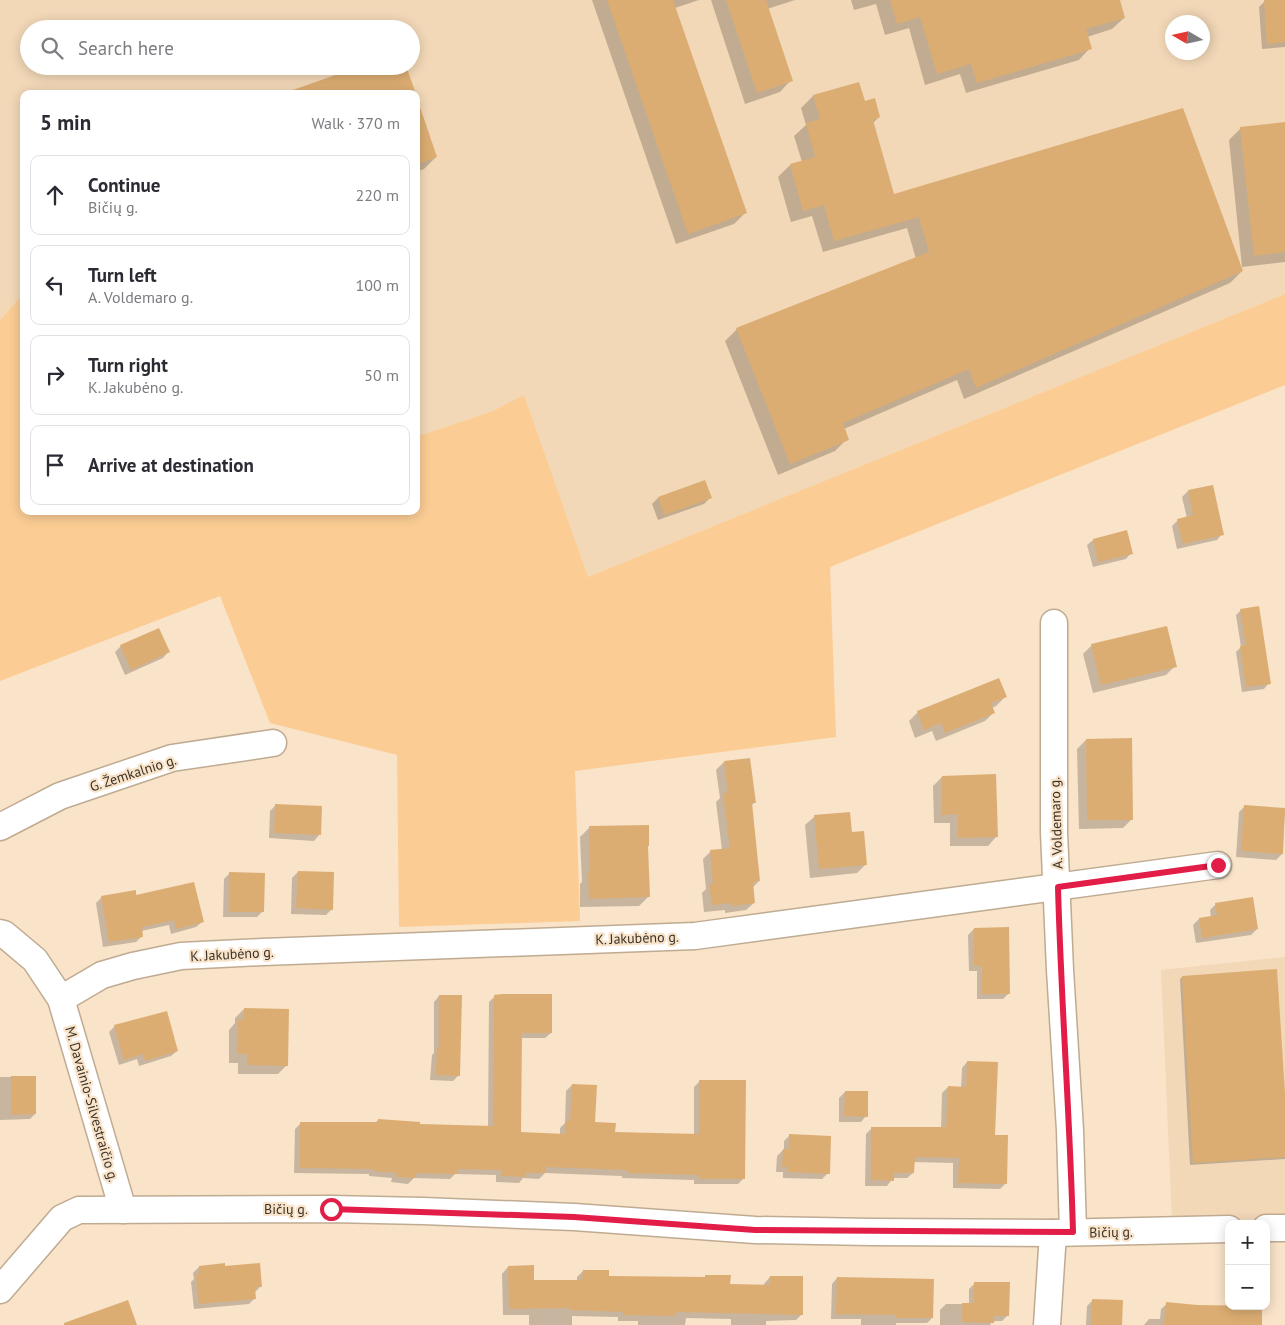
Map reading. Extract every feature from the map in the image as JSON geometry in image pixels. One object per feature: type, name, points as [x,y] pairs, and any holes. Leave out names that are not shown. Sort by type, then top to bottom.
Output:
[{"type":"street","name":"A. Voldemaro g.","points":[[1047,1325],[1063,1233],[1070,1130],[1054,832],[1054,623]]},
{"type":"street","name":"G. Žemkalnio g.","points":[[0,827],[60,796],[172,758],[273,743]]},
{"type":"street","name":"K. Jakubėno g.","points":[[61,998],[102,975],[133,966],[181,956],[695,936],[1218,865]]},
{"type":"street","points":[[0,933],[4,934],[34,960],[61,998]]},
{"type":"street","name":"M. Davainio-Silvestraičio g.","points":[[61,998],[123,1210]]},
{"type":"street","name":"Bičių g.","points":[[0,1290],[62,1218],[79,1210],[404,1210],[574,1217],[755,1230],[1063,1233],[1225,1229]]},
{"type":"street","points":[[1270,1228],[1285,1228]]},
{"type":"shaded area","points":[[0,0],[1285,0],[1285,294],[588,577],[524,396],[493,411],[420,436],[420,90],[20,90],[20,298],[0,320]]},
{"type":"shaded area","points":[[1285,294],[1285,385],[830,567],[836,737],[575,771],[580,921],[399,927],[397,755],[270,723],[220,596],[0,681],[0,320],[20,298],[20,515],[420,515],[420,436],[493,411],[524,395],[588,577]]},
{"type":"shaded area","points":[[1285,957],[1285,1219],[1172,1221],[1161,970]]},
{"type":"building","points":[[607,0],[673,0],[747,213],[688,234]]},
{"type":"building","points":[[726,0],[766,0],[793,81],[757,93]]},
{"type":"building","points":[[890,0],[1120,0],[1125,18],[1086,29],[1092,49],[977,83],[971,64],[937,74],[920,17],[897,24]]},
{"type":"building","points":[[1264,0],[1285,0],[1285,42],[1267,44]]},
{"type":"building","points":[[335,75],[409,75],[415,90],[293,90]]},
{"type":"building","points":[[859,82],[865,101],[875,98],[880,117],[873,120],[894,194],[1183,108],[1243,271],[976,388],[969,369],[843,423],[849,440],[790,464],[736,328],[929,252],[919,217],[834,241],[824,205],[803,211],[790,164],[815,157],[806,123],[820,119],[813,95]]},
{"type":"building","points":[[420,107],[437,157],[420,163]]},
{"type":"building","points":[[1285,122],[1285,252],[1254,256],[1240,127]]},
{"type":"building","points":[[705,480],[712,498],[664,515],[658,497]]},
{"type":"building","points":[[1213,485],[1224,535],[1183,544],[1177,519],[1193,515],[1188,490]]},
{"type":"building","points":[[1127,530],[1133,554],[1098,562],[1093,539]]},
{"type":"building","points":[[1259,606],[1271,684],[1246,687],[1240,646],[1246,645],[1240,609]]},
{"type":"building","points":[[1167,626],[1177,667],[1101,685],[1091,644]]},
{"type":"building","points":[[159,628],[170,652],[131,670],[120,645]]},
{"type":"building","points":[[999,678],[1007,697],[991,703],[995,713],[945,733],[941,723],[924,730],[917,711]]},
{"type":"building","points":[[1132,738],[1133,820],[1087,820],[1086,739]]},
{"type":"building","points":[[750,758],[756,803],[752,803],[760,881],[753,882],[755,903],[732,906],[732,903],[712,905],[709,884],[713,884],[710,850],[730,848],[723,793],[728,793],[724,761]]},
{"type":"building","points":[[996,774],[998,837],[958,838],[958,814],[942,815],[942,776]]},
{"type":"building","points":[[275,804],[322,806],[321,835],[274,833]]},
{"type":"building","points":[[1244,805],[1285,808],[1283,854],[1241,851]]},
{"type":"building","points":[[850,812],[852,832],[864,831],[867,865],[819,869],[814,815]]},
{"type":"building","points":[[649,825],[650,897],[589,899],[589,826]]},
{"type":"building","points":[[298,871],[334,872],[333,910],[296,908]]},
{"type":"building","points":[[229,872],[265,873],[264,912],[229,912]]},
{"type":"building","points":[[194,882],[204,922],[176,929],[174,920],[142,927],[143,937],[109,942],[101,896],[136,890],[136,895]]},
{"type":"building","points":[[1253,897],[1258,929],[1202,938],[1199,918],[1217,915],[1215,903]]},
{"type":"building","points":[[1009,927],[1010,994],[982,994],[982,966],[974,966],[974,928]]},
{"type":"building","points":[[1277,969],[1285,1093],[1285,1157],[1193,1163],[1182,976]]},
{"type":"building","points":[[552,994],[552,1033],[522,1033],[521,1132],[565,1134],[566,1121],[570,1121],[572,1084],[597,1085],[595,1122],[616,1123],[615,1132],[699,1134],[699,1080],[746,1080],[745,1179],[699,1179],[699,1175],[627,1173],[627,1170],[546,1167],[546,1173],[526,1173],[526,1177],[501,1176],[501,1170],[457,1169],[457,1174],[416,1173],[416,1178],[396,1177],[397,1173],[374,1171],[374,1169],[300,1168],[300,1122],[378,1122],[378,1119],[420,1122],[420,1124],[493,1126],[494,995]]},
{"type":"building","points":[[439,995],[462,995],[460,1076],[436,1075],[437,1048],[439,1048]]},
{"type":"building","points":[[244,1008],[289,1009],[288,1066],[247,1065],[247,1054],[237,1054],[238,1019],[244,1020]]},
{"type":"building","points":[[167,1011],[178,1051],[145,1061],[143,1054],[124,1060],[114,1025]]},
{"type":"building","points":[[967,1061],[998,1062],[995,1135],[1008,1135],[1007,1184],[958,1183],[959,1158],[915,1157],[914,1173],[894,1173],[894,1181],[871,1180],[871,1127],[946,1127],[948,1086],[966,1087]]},
{"type":"building","points":[[11,1076],[36,1076],[36,1114],[11,1115]]},
{"type":"building","points":[[845,1091],[868,1091],[868,1117],[844,1116]]},
{"type":"building","points":[[789,1134],[831,1136],[830,1174],[788,1172],[788,1167],[782,1167],[783,1149],[789,1149]]},
{"type":"building","points":[[225,1263],[225,1266],[260,1263],[262,1287],[255,1287],[256,1299],[199,1304],[196,1275],[199,1274],[199,1266]]},
{"type":"building","points":[[534,1265],[534,1280],[582,1280],[583,1270],[609,1270],[609,1276],[705,1277],[705,1275],[731,1275],[730,1284],[770,1285],[770,1276],[803,1276],[803,1315],[676,1312],[676,1316],[623,1315],[623,1312],[570,1310],[570,1308],[509,1309],[508,1266]]},
{"type":"building","points":[[837,1277],[934,1279],[933,1318],[896,1318],[896,1315],[836,1314]]},
{"type":"building","points":[[974,1282],[1010,1282],[1009,1316],[994,1316],[994,1323],[962,1322],[962,1303],[974,1303]]},
{"type":"building","points":[[1092,1299],[1123,1300],[1122,1325],[1091,1325]]},
{"type":"building","points":[[128,1300],[137,1325],[64,1325],[64,1323]]},
{"type":"building","points":[[1166,1302],[1225,1305],[1225,1310],[1262,1310],[1262,1325],[1164,1325]]},
{"type":"route","points":[[331,1209],[574,1217],[755,1230],[1073,1232],[1070,1130],[1060,970],[1058,887],[1218,865]]}]
